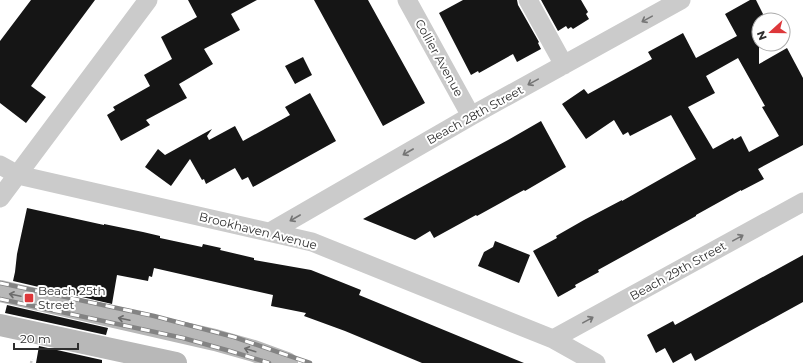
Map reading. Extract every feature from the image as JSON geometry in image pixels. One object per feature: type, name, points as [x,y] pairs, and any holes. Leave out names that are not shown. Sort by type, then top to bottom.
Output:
[{"type":"street","points":[[0,198],[148,0]]},
{"type":"street","name":"Collier Avenue","points":[[407,0],[471,116]]},
{"type":"street","points":[[528,0],[564,65]]},
{"type":"street","name":"Beach 28th Street","points":[[270,232],[471,116],[681,0]]},
{"type":"street","name":"Brookhaven Avenue","points":[[0,164],[18,175],[312,242],[553,339],[596,363]]},
{"type":"street","name":"Beach 29th Street","points":[[553,339],[803,202]]},
{"type":"street","points":[[0,292],[132,320],[215,340],[254,351],[287,363]]},
{"type":"street","points":[[0,324],[176,363]]},
{"type":"path","points":[[31,363],[32,359]]},
{"type":"building","points":[[31,0],[95,0],[31,86],[46,97],[26,123],[0,103],[0,41]]},
{"type":"building","points":[[188,0],[257,0],[231,14],[240,30],[204,49],[213,64],[179,84],[187,98],[146,120],[150,125],[121,141],[107,115],[115,110],[113,107],[150,86],[144,75],[172,59],[161,37],[197,17]]},
{"type":"building","points":[[314,0],[368,0],[425,103],[383,126]]},
{"type":"building","points":[[463,0],[517,0],[518,5],[539,42],[538,43],[541,49],[517,62],[513,54],[479,73],[478,71],[471,75],[439,13]]},
{"type":"building","points":[[541,0],[581,0],[588,12],[586,14],[589,19],[573,29],[571,27],[568,29],[566,26],[558,31]]},
{"type":"building","points":[[750,0],[756,0],[762,12],[751,12],[751,52],[759,52],[759,64],[780,52],[789,52],[803,78],[803,145],[758,169],[764,179],[741,190],[598,270],[599,272],[575,285],[576,287],[558,297],[533,251],[557,238],[556,236],[584,220],[622,201],[696,159],[671,115],[630,136],[628,132],[623,135],[614,120],[586,139],[562,104],[584,89],[588,94],[652,59],[648,52],[683,33],[696,58],[737,36],[725,14]],"holes":[[[738,58],[765,106],[762,107],[779,136],[749,152],[741,136],[734,140],[733,138],[713,149],[688,107],[715,93],[706,76]]]},
{"type":"building","points":[[303,57],[312,75],[295,84],[285,66]]},
{"type":"building","points":[[310,93],[336,141],[253,187],[248,177],[242,180],[235,168],[206,184],[204,179],[202,180],[190,159],[171,186],[145,167],[158,149],[165,155],[212,129],[207,136],[209,140],[235,126],[243,141],[290,115],[285,107]]},
{"type":"building","points":[[541,121],[566,167],[525,191],[524,190],[434,238],[430,231],[415,240],[363,219],[508,140]]},
{"type":"building","points":[[27,208],[143,232],[160,236],[160,238],[202,247],[203,244],[221,248],[220,250],[254,258],[254,260],[311,270],[361,290],[359,295],[524,363],[422,363],[345,331],[304,316],[306,313],[271,306],[273,295],[154,268],[152,277],[149,276],[148,281],[117,275],[112,304],[13,281]]},
{"type":"building","points":[[495,241],[530,255],[519,283],[478,266],[484,252],[493,247]]},
{"type":"building","points":[[803,255],[803,302],[695,361],[691,353],[673,363],[665,348],[656,353],[647,335],[673,321],[675,325]]},
{"type":"building","points":[[7,305],[108,328],[106,335],[5,313]]},
{"type":"building","points":[[39,346],[102,360],[102,363],[36,363]]},
{"type":"railway","points":[[0,283],[154,316],[234,337],[310,363]]},
{"type":"railway","points":[[0,299],[183,338],[269,363]]},
{"type":"place","name":"Beach 25th Street","points":[[29,298]]}]
